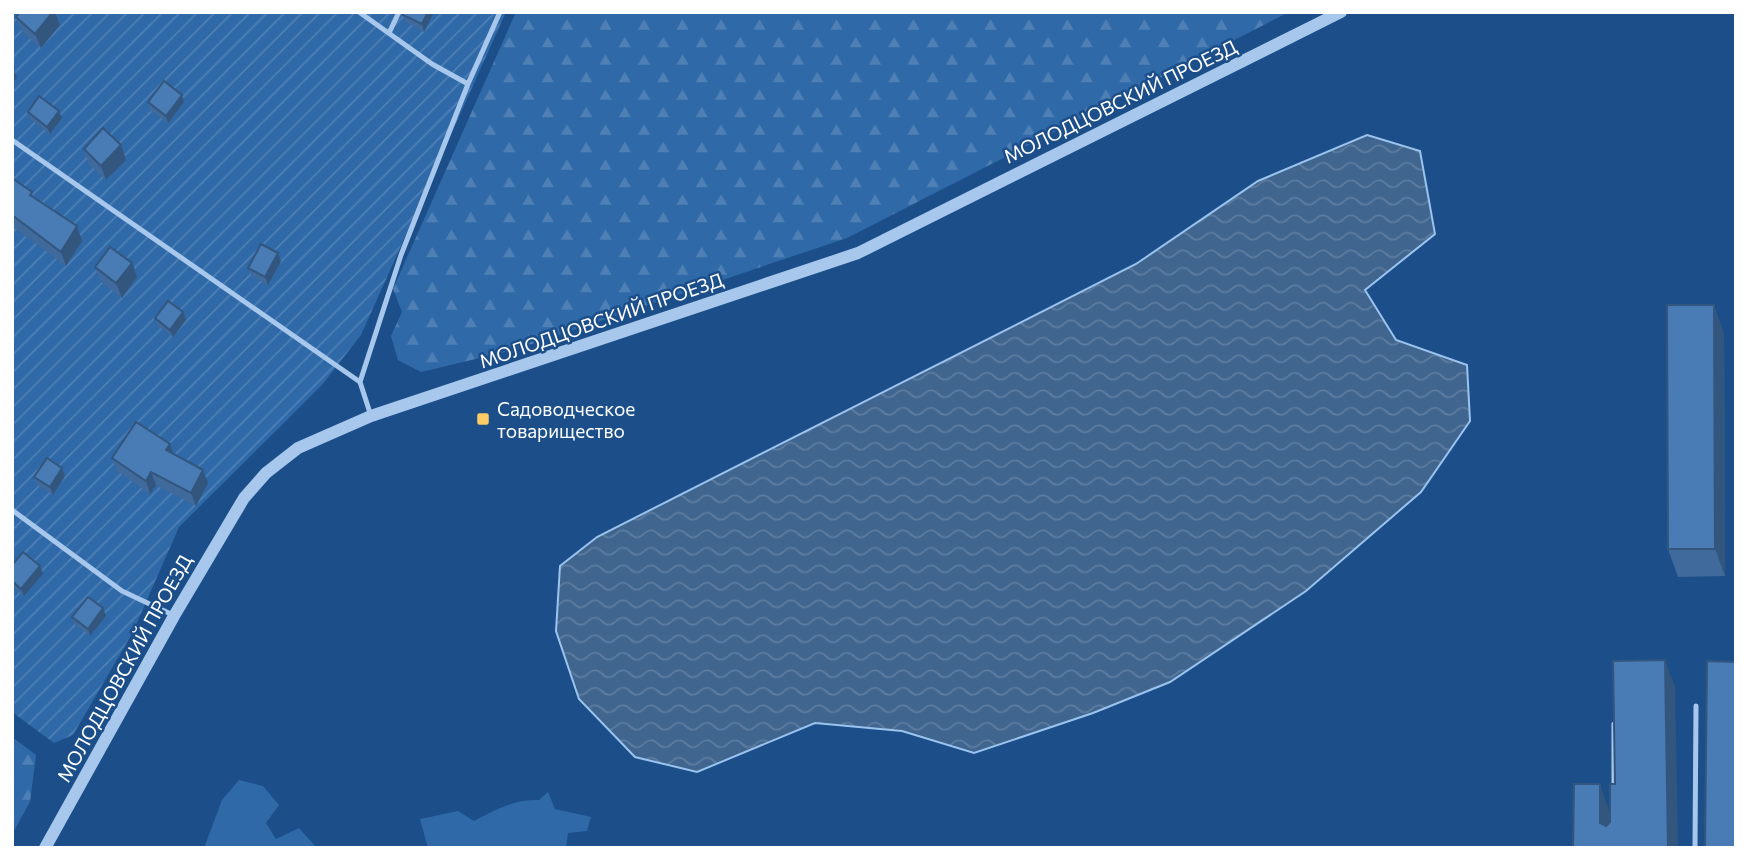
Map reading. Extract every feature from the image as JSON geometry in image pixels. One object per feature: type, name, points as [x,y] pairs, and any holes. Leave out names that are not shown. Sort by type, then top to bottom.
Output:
[{"type":"street","name":"МОЛОДЦОВСКИЙ ПРОЕЗД","points":[[45,848],[174,616],[244,498],[266,473],[298,448],[328,432],[371,416],[858,253],[1341,12]]},
{"type":"lane","points":[[359,12],[432,64],[468,84]]},
{"type":"lane","points":[[389,33],[399,12]]},
{"type":"lane","points":[[371,416],[360,382],[401,255],[468,84],[500,12]]},
{"type":"lane","points":[[12,140],[360,382]]},
{"type":"lane","points":[[12,510],[122,591],[174,616]]},
{"type":"lane","points":[[1695,848],[1696,706]]},
{"type":"lane","points":[[1614,724],[1614,793]]},
{"type":"green space","points":[[12,12],[506,12],[361,335],[322,385],[179,527],[132,634],[73,735],[54,743],[12,712]]},
{"type":"green space","points":[[516,12],[1289,12],[847,238],[517,349],[421,372],[398,360],[391,336],[402,312],[393,289]]},
{"type":"green space","points":[[12,737],[36,755],[30,802],[12,834]]},
{"type":"green space","points":[[239,780],[263,786],[279,805],[266,823],[276,839],[299,828],[317,848],[204,848],[222,800]]},
{"type":"green space","points":[[548,792],[555,809],[591,817],[587,831],[568,833],[566,848],[428,848],[420,819],[458,811],[474,821],[513,803],[539,800]]},
{"type":"water","points":[[1367,135],[1420,151],[1435,234],[1365,290],[1396,340],[1467,365],[1470,421],[1421,492],[1306,591],[1170,682],[1093,713],[974,753],[902,731],[815,723],[697,772],[635,757],[579,699],[556,631],[560,566],[597,537],[1136,264],[1258,181]]},
{"type":"building","points":[[20,12],[53,12],[35,34],[16,17]]},
{"type":"building","points":[[404,12],[428,12],[422,24],[403,15]]},
{"type":"building","points":[[164,81],[182,95],[166,116],[148,102]]},
{"type":"building","points":[[39,96],[59,111],[47,127],[28,112]]},
{"type":"building","points":[[103,128],[121,145],[101,166],[84,149]]},
{"type":"building","points":[[12,178],[32,192],[30,195],[77,226],[61,252],[12,215]]},
{"type":"building","points":[[261,244],[278,253],[265,277],[248,268]]},
{"type":"building","points":[[110,247],[132,263],[116,283],[95,267]]},
{"type":"building","points":[[168,301],[183,312],[170,330],[155,318]]},
{"type":"building","points":[[1667,305],[1714,305],[1715,549],[1668,549]]},
{"type":"building","points":[[136,422],[170,444],[166,450],[203,470],[191,493],[151,472],[146,481],[112,458]]},
{"type":"building","points":[[47,458],[62,468],[50,487],[34,477]]},
{"type":"building","points":[[23,552],[40,566],[21,589],[12,581],[12,565]]},
{"type":"building","points":[[88,597],[103,608],[88,629],[72,617]]},
{"type":"building","points":[[1665,660],[1668,848],[1573,848],[1574,784],[1600,784],[1600,823],[1606,826],[1610,822],[1610,784],[1615,784],[1613,661]]},
{"type":"building","points":[[1707,661],[1736,662],[1736,848],[1705,848]]},
{"type":"place","name":"Садоводческое товарищество","points":[[483,419]]}]
